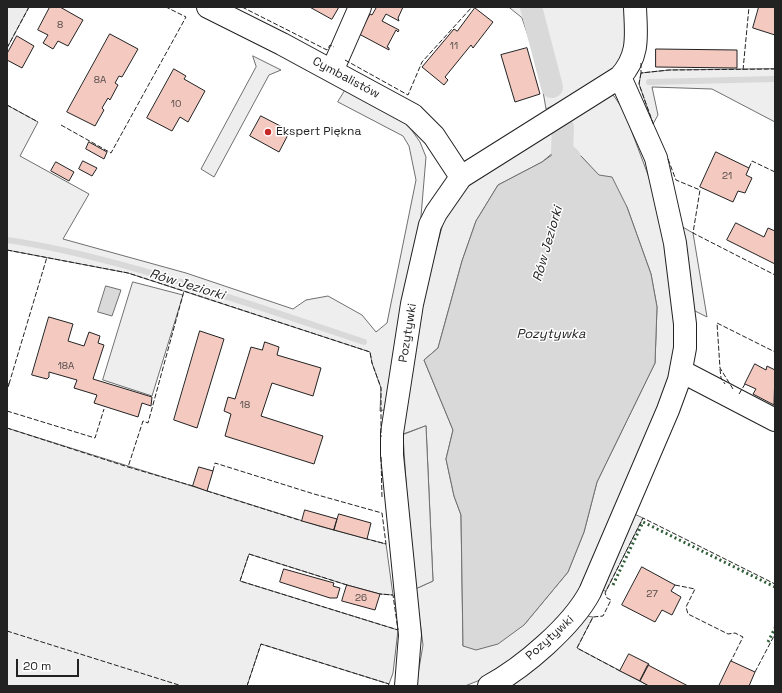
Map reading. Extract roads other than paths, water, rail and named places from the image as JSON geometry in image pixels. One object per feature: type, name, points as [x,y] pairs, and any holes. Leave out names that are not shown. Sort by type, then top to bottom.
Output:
[{"type":"street","name":"Cymbalistów","points":[[208,7],[413,114],[434,136],[461,177]]},
{"type":"street","points":[[332,71],[360,7]]},
{"type":"street","name":"Pozytywki","points":[[406,686],[410,635],[392,455],[392,433],[412,304],[430,225],[442,203],[461,177],[620,77],[629,67],[634,56],[636,43],[635,7]]},
{"type":"street","name":"Pozytywki","points":[[488,686],[515,669],[550,640],[571,620],[590,592],[674,396],[681,371],[685,348],[685,324],[671,221],[656,158],[620,77]]},
{"type":"street","points":[[681,371],[775,420]]},
{"type":"water","name":"Pozytywka","points":[[566,136],[567,145],[571,150],[581,156],[599,175],[612,177],[627,207],[651,274],[657,307],[655,363],[597,482],[584,532],[568,572],[524,625],[498,644],[476,650],[463,646],[461,515],[454,496],[446,459],[453,430],[424,360],[438,348],[462,261],[476,221],[498,185],[542,162],[556,152],[561,146],[560,141]]},
{"type":"water","points":[[106,286],[121,290],[112,316],[98,312]]},
{"type":"waterway","points":[[531,7],[552,87]]},
{"type":"waterway","name":"Rów Jeziorki","points":[[649,82],[775,79]]},
{"type":"waterway","points":[[563,127],[562,151],[570,158]]},
{"type":"waterway","name":"Rów Jeziorki","points":[[7,240],[72,252],[166,277],[364,342]]},
{"type":"place","name":"Ekspert Piękna","points":[[268,132]]}]
